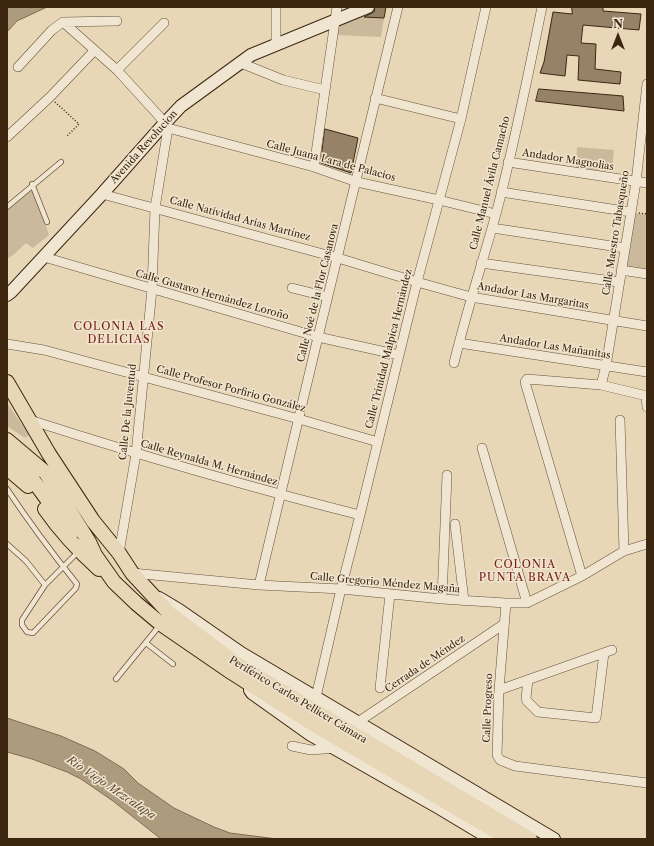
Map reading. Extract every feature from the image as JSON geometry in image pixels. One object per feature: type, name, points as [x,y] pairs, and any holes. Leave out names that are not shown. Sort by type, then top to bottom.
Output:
[{"type":"main road","name":"Periférico Carlos Pellicer Cámara","points":[[9,388],[30,420],[49,454],[93,521],[119,553],[132,573],[169,613],[237,664],[530,839]]},
{"type":"main road","points":[[7,440],[46,473],[84,546]]},
{"type":"main road","points":[[7,453],[13,457],[40,488],[56,512],[84,546]]},
{"type":"main road","points":[[7,468],[26,483],[59,530],[132,573]]},
{"type":"main road","name":"Periférico Carlos Pellicer Cámara","points":[[84,546],[114,582],[136,603],[162,624],[313,730],[509,839]]},
{"type":"street","points":[[276,7],[276,45]]},
{"type":"street","points":[[314,167],[337,7]]},
{"type":"street","name":"Avenida Revolucion","points":[[8,291],[44,257],[166,126],[181,106],[251,55],[335,22],[368,7]]},
{"type":"street","name":"Calle Noé de la Flor Casanova","points":[[260,585],[318,337],[357,182],[375,98],[398,7]]},
{"type":"street","name":"Calle Trinidad Malpica Hernández","points":[[316,697],[340,589],[360,515],[417,282],[461,119],[486,7]]},
{"type":"street","name":"Calle Manuel Ávila Camacho","points":[[454,363],[471,297],[496,214],[542,7]]},
{"type":"street","points":[[18,67],[52,30],[62,22],[117,21]]},
{"type":"street","points":[[62,22],[118,70],[166,126]]},
{"type":"street","points":[[118,70],[164,23]]},
{"type":"street","points":[[7,137],[50,97],[94,51]]},
{"type":"street","points":[[241,63],[283,80],[325,90]]},
{"type":"street","name":"Calle Maestro Tabasqueño","points":[[601,385],[606,366],[636,182],[647,84]]},
{"type":"street","points":[[375,98],[461,119]]},
{"type":"street","name":"Calle Juana Lara de Palacios","points":[[166,126],[314,167],[357,182],[496,214]]},
{"type":"street","name":"Calle De la Juventud","points":[[119,553],[136,454],[152,289],[155,208],[166,126]]},
{"type":"street","name":"Andador Magnolias","points":[[508,162],[647,183]]},
{"type":"street","points":[[501,192],[631,212]]},
{"type":"street","name":"Calle Natividad Arias Martínez","points":[[102,194],[338,258],[417,282]]},
{"type":"street","points":[[492,228],[625,248]]},
{"type":"street","name":"Calle Gustavo Hernández Loroño","points":[[44,257],[318,337],[399,355]]},
{"type":"street","points":[[481,263],[619,282]]},
{"type":"street","points":[[621,270],[647,274]]},
{"type":"street","name":"Andador Las Margaritas","points":[[417,282],[471,297],[647,326]]},
{"type":"street","points":[[292,288],[328,297]]},
{"type":"street","points":[[7,304],[8,291]]},
{"type":"street","name":"Andador Las Mañanitas","points":[[459,343],[647,372]]},
{"type":"street","name":"Calle Profesor Porfirio González","points":[[7,344],[44,350],[143,376],[378,442]]},
{"type":"street","points":[[582,576],[524,382],[527,379],[601,385],[647,396],[647,407]]},
{"type":"street","name":"Calle Reynalda M. Hernández","points":[[30,420],[136,454],[281,495],[360,515]]},
{"type":"street","points":[[620,420],[624,551]]},
{"type":"street","points":[[482,448],[527,602]]},
{"type":"street","points":[[442,599],[447,475]]},
{"type":"street","points":[[455,524],[464,601]]},
{"type":"street","name":"Calle Gregorio Méndez Magaña","points":[[132,573],[260,585],[340,589],[464,601],[506,603],[527,602],[582,576],[624,551],[647,544]]},
{"type":"street","points":[[380,688],[390,594]]},
{"type":"street","points":[[154,596],[179,610],[241,654],[554,839]]},
{"type":"street","name":"Calle Progreso","points":[[506,603],[499,690],[497,755],[500,760],[515,766],[647,783]]},
{"type":"street","name":"Cerrada de Méndez","points":[[358,722],[504,624]]},
{"type":"street","points":[[499,690],[608,652],[596,718],[538,712],[526,698],[528,680]]},
{"type":"street","points":[[292,746],[311,750],[338,744],[491,839]]},
{"type":"lane","points":[[7,207],[32,184],[61,162]]},
{"type":"lane","points":[[32,184],[47,222]]},
{"type":"lane","points":[[7,489],[45,544],[63,566],[77,584],[76,588],[33,633],[29,633],[22,625],[22,620],[45,585],[63,566],[84,546]]},
{"type":"lane","points":[[7,544],[26,561],[45,585]]},
{"type":"lane","points":[[116,679],[162,624]]},
{"type":"lane","points":[[146,643],[173,664]]},
{"type":"path","points":[[50,97],[79,124],[67,136]]},
{"type":"shaded area","points":[[355,16],[384,18],[381,37],[336,35],[337,25]]},
{"type":"shaded area","points":[[577,147],[614,150],[612,171],[576,169]]},
{"type":"shaded area","points":[[33,188],[49,235],[33,248],[26,243],[7,259],[8,208]]},
{"type":"shaded area","points":[[631,212],[647,214],[647,274],[621,270]]},
{"type":"shaded area","points":[[7,403],[29,435],[25,438],[7,426]]},
{"type":"water","points":[[7,7],[47,7],[17,21],[7,32]]},
{"type":"water","name":"Río Viejo Mezcalapa","points":[[7,718],[61,736],[95,751],[124,769],[138,783],[174,808],[214,827],[230,833],[277,839],[161,839],[113,801],[81,779],[32,759],[7,752]]},
{"type":"building","points":[[375,7],[386,7],[384,18],[364,17],[374,12]]},
{"type":"building","points":[[572,7],[603,7],[603,11],[641,14],[639,30],[583,25],[581,43],[596,44],[595,69],[621,72],[620,84],[578,80],[579,56],[567,55],[565,76],[540,73],[544,62],[553,12],[572,14]]},
{"type":"building","points":[[539,89],[623,96],[624,111],[536,101]]},
{"type":"building","points":[[325,129],[358,138],[351,173],[321,163]]},
{"type":"district","name":"COLONIA LAS DELICIAS","points":[[119,333]]},
{"type":"district","name":"COLONIA PUNTA BRAVA","points":[[525,571]]}]
